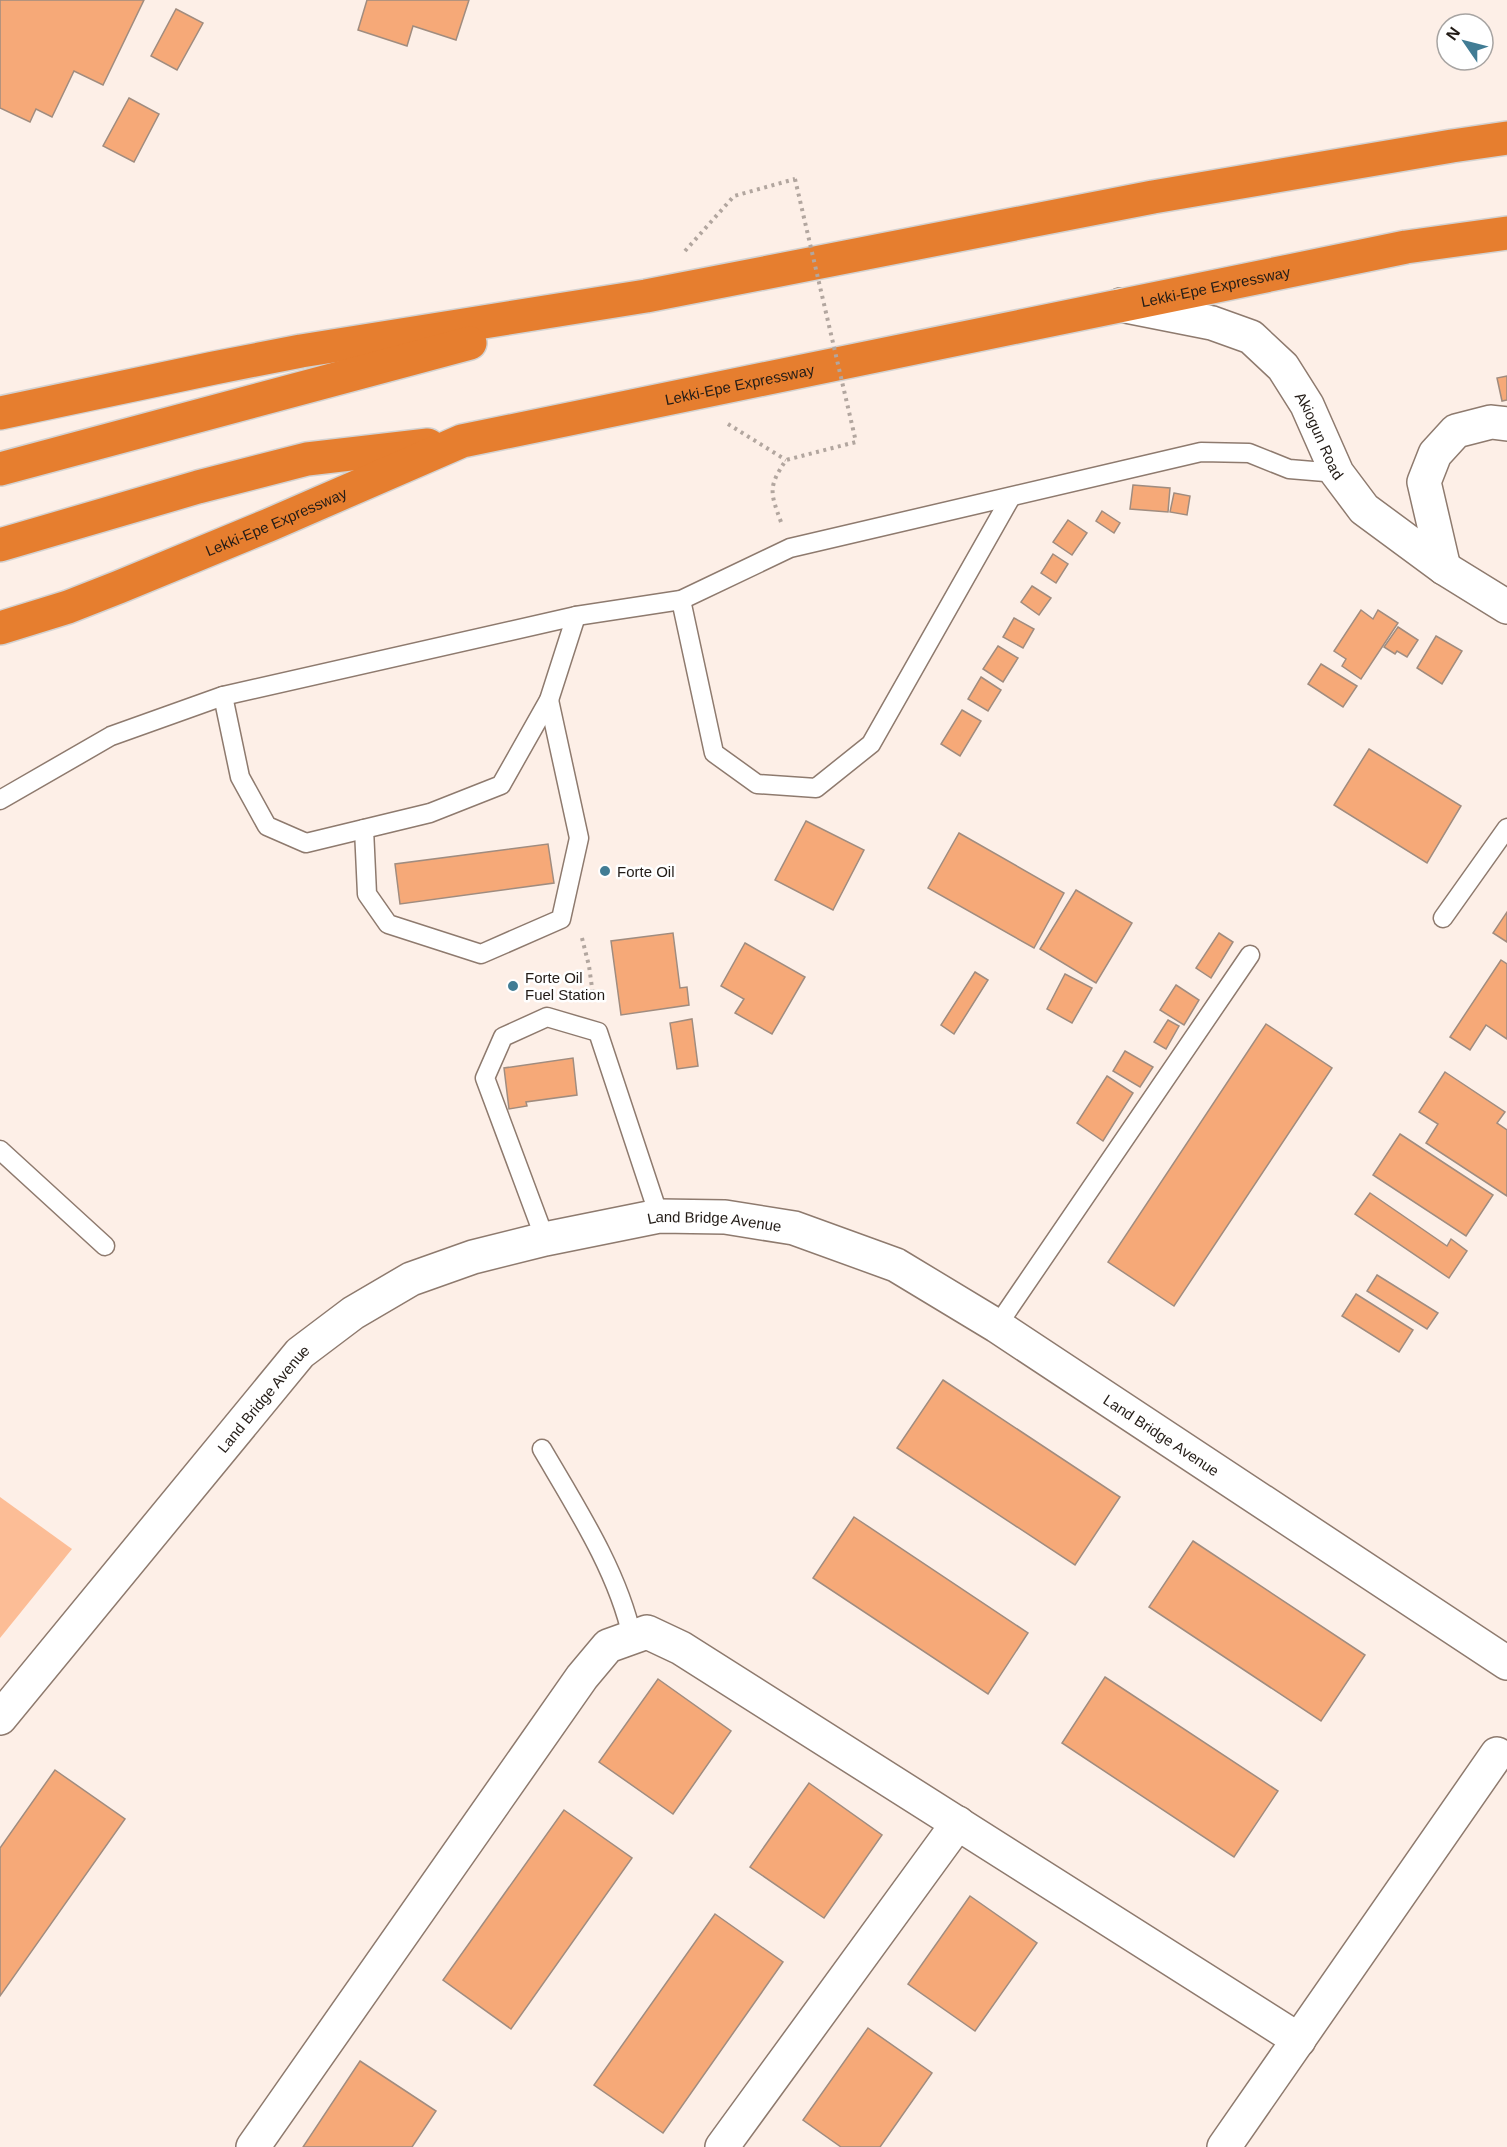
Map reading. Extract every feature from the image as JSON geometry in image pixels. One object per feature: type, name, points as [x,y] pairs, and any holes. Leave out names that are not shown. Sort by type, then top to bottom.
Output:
[{"type":"highway","points":[[7,408],[388,337],[645,296],[1153,197],[1507,138]]},
{"type":"highway","name":"Lekki-Epe Expressway","points":[[0,628],[68,607],[157,572],[462,441],[1406,247],[1507,233]]},
{"type":"highway","points":[[0,469],[645,296]]},
{"type":"highway","points":[[0,545],[198,487],[308,459],[462,441]]},
{"type":"street","name":"Akiogun Road","points":[[1120,305],[1212,322],[1251,337],[1283,367],[1307,405],[1337,473],[1364,509],[1444,568],[1507,607]]},
{"type":"street","points":[[1444,568],[1424,482],[1435,454],[1456,431],[1491,422],[1507,424]]},
{"type":"street","name":"Land Bridge Avenue","points":[[0,1718],[300,1353],[353,1312],[411,1279],[473,1257],[545,1239],[659,1216],[725,1217],[794,1228],[896,1265],[997,1326],[1507,1663]]},
{"type":"street","points":[[253,2147],[582,1677],[608,1647],[647,1632],[681,1648],[1299,2040]]},
{"type":"street","points":[[1224,2147],[1497,1754]]},
{"type":"street","points":[[722,2147],[958,1823]]},
{"type":"lane","points":[[0,800],[111,736],[223,696],[576,616],[681,600],[790,548],[1201,452],[1249,453],[1289,469],[1337,473]]},
{"type":"lane","points":[[681,600],[714,753],[757,784],[816,788],[871,744],[1011,496]]},
{"type":"lane","points":[[223,696],[240,777],[267,826],[306,843],[430,813],[501,786],[549,700],[576,616]]},
{"type":"lane","points":[[364,829],[366,894],[388,924],[482,954],[561,919],[579,838],[549,700]]},
{"type":"lane","points":[[1443,918],[1507,828]]},
{"type":"lane","points":[[997,1326],[1250,955]]},
{"type":"lane","points":[[545,1239],[485,1078],[503,1037],[548,1017],[598,1032],[659,1216]]},
{"type":"lane","points":[[0,1150],[105,1246]]},
{"type":"lane","points":[[542,1449],[587,1526],[626,1612],[632,1637]]},
{"type":"path","points":[[683,254],[734,196],[795,179],[856,442],[786,460],[775,477],[771,494],[790,548]]},
{"type":"path","points":[[683,396],[786,460]]},
{"type":"path","points":[[561,919],[582,939],[589,966],[598,1032]]},
{"type":"shaded area","points":[[0,1497],[72,1549],[0,1638]]},
{"type":"building","points":[[0,0],[144,0],[103,85],[74,71],[52,117],[36,109],[30,122],[0,108]]},
{"type":"building","points":[[367,0],[469,0],[456,40],[413,26],[407,46],[358,30]]},
{"type":"building","points":[[176,9],[203,23],[177,70],[151,56]]},
{"type":"building","points":[[129,98],[159,114],[134,162],[103,146]]},
{"type":"building","points":[[1507,376],[1507,400],[1502,401],[1497,378]]},
{"type":"building","points":[[1133,485],[1170,488],[1168,512],[1130,509]]},
{"type":"building","points":[[1174,493],[1190,496],[1187,515],[1170,512]]},
{"type":"building","points":[[1102,511],[1120,523],[1114,533],[1096,521]]},
{"type":"building","points":[[1068,520],[1087,533],[1072,555],[1053,542]]},
{"type":"building","points":[[1053,554],[1068,564],[1056,583],[1041,573]]},
{"type":"building","points":[[1032,586],[1051,598],[1039,615],[1021,602]]},
{"type":"building","points":[[1361,610],[1373,619],[1378,610],[1398,623],[1361,679],[1342,666],[1346,659],[1334,651]]},
{"type":"building","points":[[1014,618],[1034,629],[1023,648],[1003,637]]},
{"type":"building","points":[[1398,627],[1418,640],[1407,657],[1397,651],[1395,654],[1384,647]]},
{"type":"building","points":[[1436,636],[1462,651],[1442,684],[1417,668]]},
{"type":"building","points":[[998,646],[1018,658],[1003,682],[983,669]]},
{"type":"building","points":[[1321,664],[1357,686],[1343,707],[1308,684]]},
{"type":"building","points":[[981,677],[1001,690],[988,711],[968,699]]},
{"type":"building","points":[[962,710],[981,721],[960,756],[941,744]]},
{"type":"building","points":[[1369,749],[1461,806],[1427,863],[1334,805]]},
{"type":"building","points":[[806,821],[864,850],[833,910],[775,880]]},
{"type":"building","points":[[959,833],[1064,893],[1034,948],[928,888]]},
{"type":"building","points":[[548,844],[554,883],[400,904],[395,864]]},
{"type":"building","points":[[1076,890],[1132,923],[1096,983],[1040,949]]},
{"type":"building","points":[[1507,912],[1507,942],[1493,933]]},
{"type":"building","points":[[673,933],[680,988],[687,987],[689,1005],[621,1015],[611,941]]},
{"type":"building","points":[[1219,933],[1233,942],[1211,978],[1196,968]]},
{"type":"building","points":[[745,943],[805,977],[772,1034],[735,1013],[744,999],[721,986]]},
{"type":"building","points":[[1501,960],[1507,964],[1507,1039],[1486,1025],[1470,1050],[1450,1037]]},
{"type":"building","points":[[975,972],[988,980],[954,1034],[941,1025]]},
{"type":"building","points":[[1065,974],[1092,988],[1072,1023],[1047,1009]]},
{"type":"building","points":[[1176,985],[1199,1000],[1184,1025],[1160,1010]]},
{"type":"building","points":[[692,1019],[698,1066],[677,1069],[670,1023]]},
{"type":"building","points":[[1168,1020],[1179,1026],[1166,1049],[1154,1042]]},
{"type":"building","points":[[1266,1024],[1332,1068],[1174,1306],[1108,1262]]},
{"type":"building","points":[[1125,1051],[1153,1067],[1140,1087],[1113,1071]]},
{"type":"building","points":[[573,1058],[577,1095],[526,1102],[527,1106],[509,1109],[504,1068]]},
{"type":"building","points":[[1445,1072],[1505,1112],[1497,1123],[1507,1130],[1507,1196],[1426,1143],[1438,1124],[1419,1112]]},
{"type":"building","points":[[1107,1076],[1133,1093],[1103,1141],[1077,1123]]},
{"type":"building","points":[[1400,1134],[1493,1195],[1466,1236],[1373,1175]]},
{"type":"building","points":[[1370,1193],[1447,1246],[1451,1239],[1467,1251],[1449,1278],[1355,1214]]},
{"type":"building","points":[[1377,1275],[1438,1313],[1427,1329],[1367,1291]]},
{"type":"building","points":[[1356,1294],[1413,1330],[1399,1352],[1342,1316]]},
{"type":"building","points":[[943,1380],[1120,1497],[1075,1565],[897,1448]]},
{"type":"building","points":[[854,1517],[1028,1633],[988,1694],[813,1578]]},
{"type":"building","points":[[1193,1541],[1365,1655],[1321,1721],[1149,1607]]},
{"type":"building","points":[[1105,1677],[1278,1791],[1234,1857],[1062,1743]]},
{"type":"building","points":[[658,1679],[731,1731],[673,1814],[599,1762]]},
{"type":"building","points":[[55,1770],[125,1819],[0,1996],[0,1848]]},
{"type":"building","points":[[809,1783],[882,1835],[824,1918],[750,1867]]},
{"type":"building","points":[[564,1810],[632,1858],[511,2029],[443,1980]]},
{"type":"building","points":[[970,1896],[1037,1943],[975,2031],[908,1984]]},
{"type":"building","points":[[715,1914],[783,1962],[663,2133],[594,2085]]},
{"type":"building","points":[[868,2028],[932,2073],[880,2147],[841,2147],[803,2120]]},
{"type":"building","points":[[360,2061],[436,2111],[412,2147],[303,2147]]},
{"type":"place","name":"Forte Oil","points":[[605,871]]},
{"type":"place","name":"Forte Oil Fuel Station","points":[[513,986]]}]
